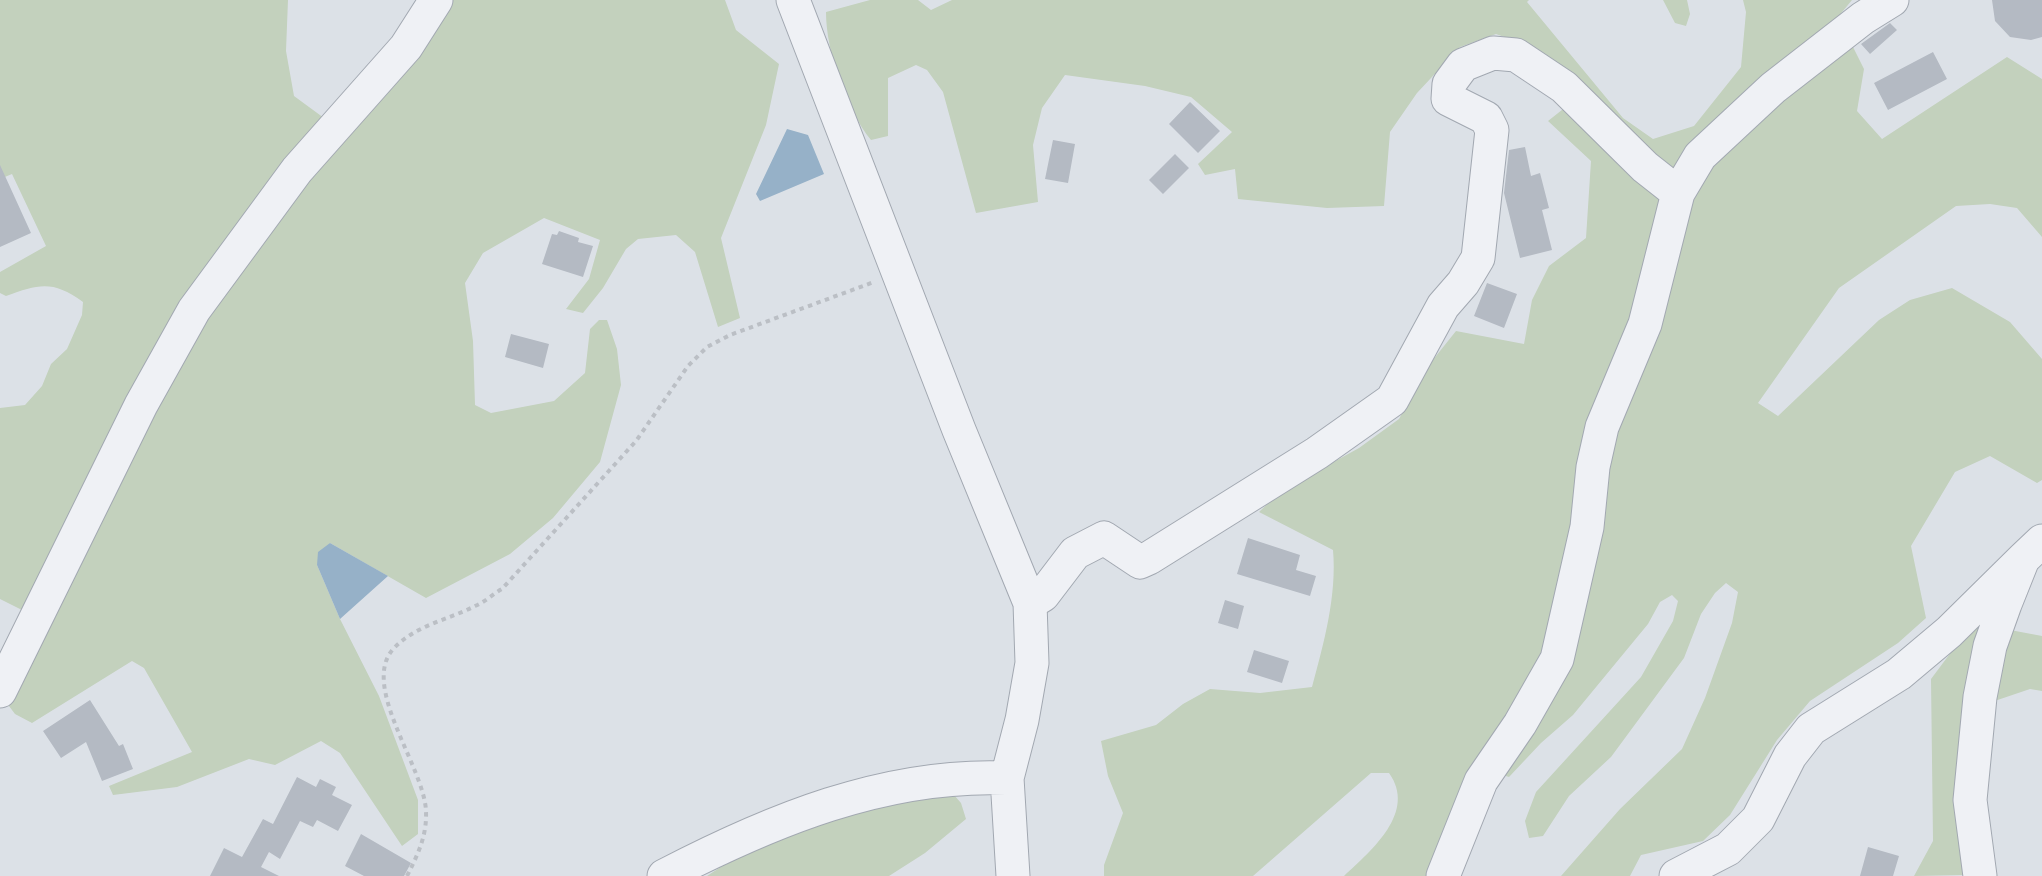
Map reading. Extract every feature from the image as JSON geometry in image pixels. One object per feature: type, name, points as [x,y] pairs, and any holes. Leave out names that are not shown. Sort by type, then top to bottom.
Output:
[{"type":"street","points":[[0,692],[141,405],[194,310],[297,170],[406,47],[436,0]]},
{"type":"street","points":[[793,0],[959,430],[1030,603],[1032,663],[1022,720],[1007,778],[1013,876]]},
{"type":"street","points":[[1443,876],[1481,781],[1520,724],[1557,659],[1587,528],[1593,467],[1602,427],[1645,324],[1678,193],[1700,156],[1773,88],[1863,18],[1892,0]]},
{"type":"street","points":[[1030,603],[1043,595],[1075,553],[1104,538],[1131,558],[1140,562],[1149,558],[1325,448],[1392,400],[1443,306],[1463,284],[1478,258],[1492,130],[1485,118],[1448,99],[1449,84],[1463,65],[1493,53],[1516,55],[1564,87],[1644,167],[1678,193]]},
{"type":"street","points":[[1676,876],[1728,849],[1758,819],[1790,756],[1811,729],[1899,674],[1949,632],[2033,550]]},
{"type":"street","points":[[1980,876],[1970,800],[1980,697],[1989,646],[2033,550]]},
{"type":"street","points":[[664,876],[728,843],[803,813],[844,800],[929,782],[972,777],[1007,778]]},
{"type":"path","points":[[408,876],[424,842],[426,809],[417,772],[396,726],[382,675],[385,658],[397,645],[420,628],[476,606],[502,589],[636,441],[688,366],[707,347],[729,336],[900,273]]},
{"type":"green space","points":[[0,0],[288,0],[286,51],[294,96],[324,118],[449,0],[725,0],[736,30],[779,64],[766,125],[721,238],[740,318],[718,327],[695,252],[676,235],[638,239],[626,249],[603,288],[583,313],[566,309],[589,279],[600,240],[544,218],[483,253],[465,283],[473,341],[475,405],[491,413],[554,401],[585,373],[590,329],[599,320],[607,320],[617,349],[621,385],[600,462],[553,518],[510,554],[426,598],[330,543],[317,565],[340,619],[379,696],[418,800],[418,834],[402,846],[340,753],[321,741],[275,765],[249,759],[177,787],[113,795],[109,786],[192,752],[144,668],[132,661],[32,723],[15,714],[6,702],[50,624],[0,599],[0,408],[25,405],[42,386],[51,364],[67,349],[82,315],[83,302],[63,290],[46,286],[6,296],[0,293],[0,272],[46,246],[12,174],[0,179]]},
{"type":"green space","points":[[870,0],[918,0],[931,10],[952,0],[1529,0],[1527,2],[1623,118],[1653,139],[1694,126],[1741,67],[1746,12],[1743,0],[1852,0],[1838,17],[1864,69],[1857,111],[1882,139],[2007,57],[2042,79],[2042,237],[2017,208],[1990,204],[1956,206],[1839,288],[1758,403],[1778,416],[1879,320],[1910,300],[1952,288],[2010,322],[2042,359],[2042,480],[2037,483],[1990,456],[1955,472],[1911,546],[1926,618],[1898,643],[1810,701],[1777,740],[1730,815],[1703,841],[1641,855],[1630,876],[1561,876],[1620,809],[1682,749],[1705,698],[1732,623],[1738,592],[1726,583],[1715,593],[1701,614],[1684,658],[1611,757],[1569,796],[1543,836],[1529,838],[1525,821],[1536,792],[1641,677],[1673,621],[1678,601],[1672,595],[1660,602],[1648,624],[1573,715],[1541,743],[1509,777],[1481,768],[1431,876],[1344,876],[1388,829],[1398,802],[1396,788],[1389,773],[1371,773],[1253,876],[1104,876],[1104,865],[1123,813],[1108,776],[1101,741],[1156,725],[1183,704],[1210,689],[1260,693],[1312,687],[1331,602],[1333,550],[1259,512],[1281,491],[1359,448],[1399,419],[1428,366],[1456,331],[1524,344],[1532,300],[1549,266],[1586,238],[1591,161],[1548,121],[1572,102],[1569,82],[1538,49],[1496,34],[1460,47],[1417,93],[1390,132],[1384,206],[1327,208],[1238,199],[1235,169],[1205,175],[1198,164],[1232,132],[1191,97],[1145,86],[1065,75],[1042,108],[1033,145],[1038,202],[976,213],[943,92],[927,70],[916,65],[888,78],[888,136],[871,140],[853,113],[834,62],[826,12]]},
{"type":"green space","points":[[1663,0],[1687,0],[1690,14],[1686,26],[1675,23]]},
{"type":"green space","points":[[1973,623],[2042,636],[2042,691],[2030,689],[1968,710],[1963,752],[1963,875],[1914,876],[1933,841],[1931,679]]},
{"type":"green space","points":[[954,795],[961,803],[966,819],[925,853],[889,876],[707,876],[739,855],[867,802]]},
{"type":"water","points":[[787,129],[808,135],[824,174],[760,201],[756,194]]},
{"type":"water","points":[[330,543],[388,576],[340,619],[317,565],[318,552]]},
{"type":"building","points":[[1992,0],[2042,0],[2042,37],[2031,40],[2010,37],[1995,21]]},
{"type":"building","points":[[1890,23],[1897,30],[1870,54],[1861,44]]},
{"type":"building","points":[[1933,52],[1947,79],[1888,110],[1874,83]]},
{"type":"building","points":[[1190,102],[1220,131],[1198,153],[1169,124]]},
{"type":"building","points":[[1053,140],[1075,144],[1068,183],[1045,179]]},
{"type":"building","points":[[1525,147],[1531,176],[1540,173],[1549,208],[1542,210],[1552,250],[1520,258],[1504,193],[1509,150]]},
{"type":"building","points":[[1175,154],[1189,168],[1163,194],[1149,180]]},
{"type":"building","points":[[0,165],[31,233],[0,247]]},
{"type":"building","points":[[559,231],[579,238],[578,242],[593,246],[583,277],[542,264],[552,234],[557,235]]},
{"type":"building","points":[[1487,283],[1517,294],[1504,328],[1474,316]]},
{"type":"building","points":[[511,334],[549,344],[543,368],[505,357]]},
{"type":"building","points":[[1248,538],[1300,555],[1296,570],[1316,576],[1310,596],[1237,574]]},
{"type":"building","points":[[1225,600],[1244,606],[1238,629],[1218,623]]},
{"type":"building","points":[[1254,650],[1289,661],[1282,683],[1247,672]]},
{"type":"building","points":[[90,700],[119,746],[123,744],[133,769],[102,781],[86,742],[61,758],[43,731]]},
{"type":"building","points":[[297,777],[316,787],[320,779],[336,787],[332,795],[352,805],[338,831],[317,820],[313,827],[300,821],[280,859],[269,852],[261,867],[279,876],[210,876],[224,848],[242,857],[263,819],[273,824]]},
{"type":"building","points":[[361,834],[411,863],[404,876],[364,876],[345,866]]},
{"type":"building","points":[[1868,847],[1899,856],[1893,876],[1860,876]]}]
